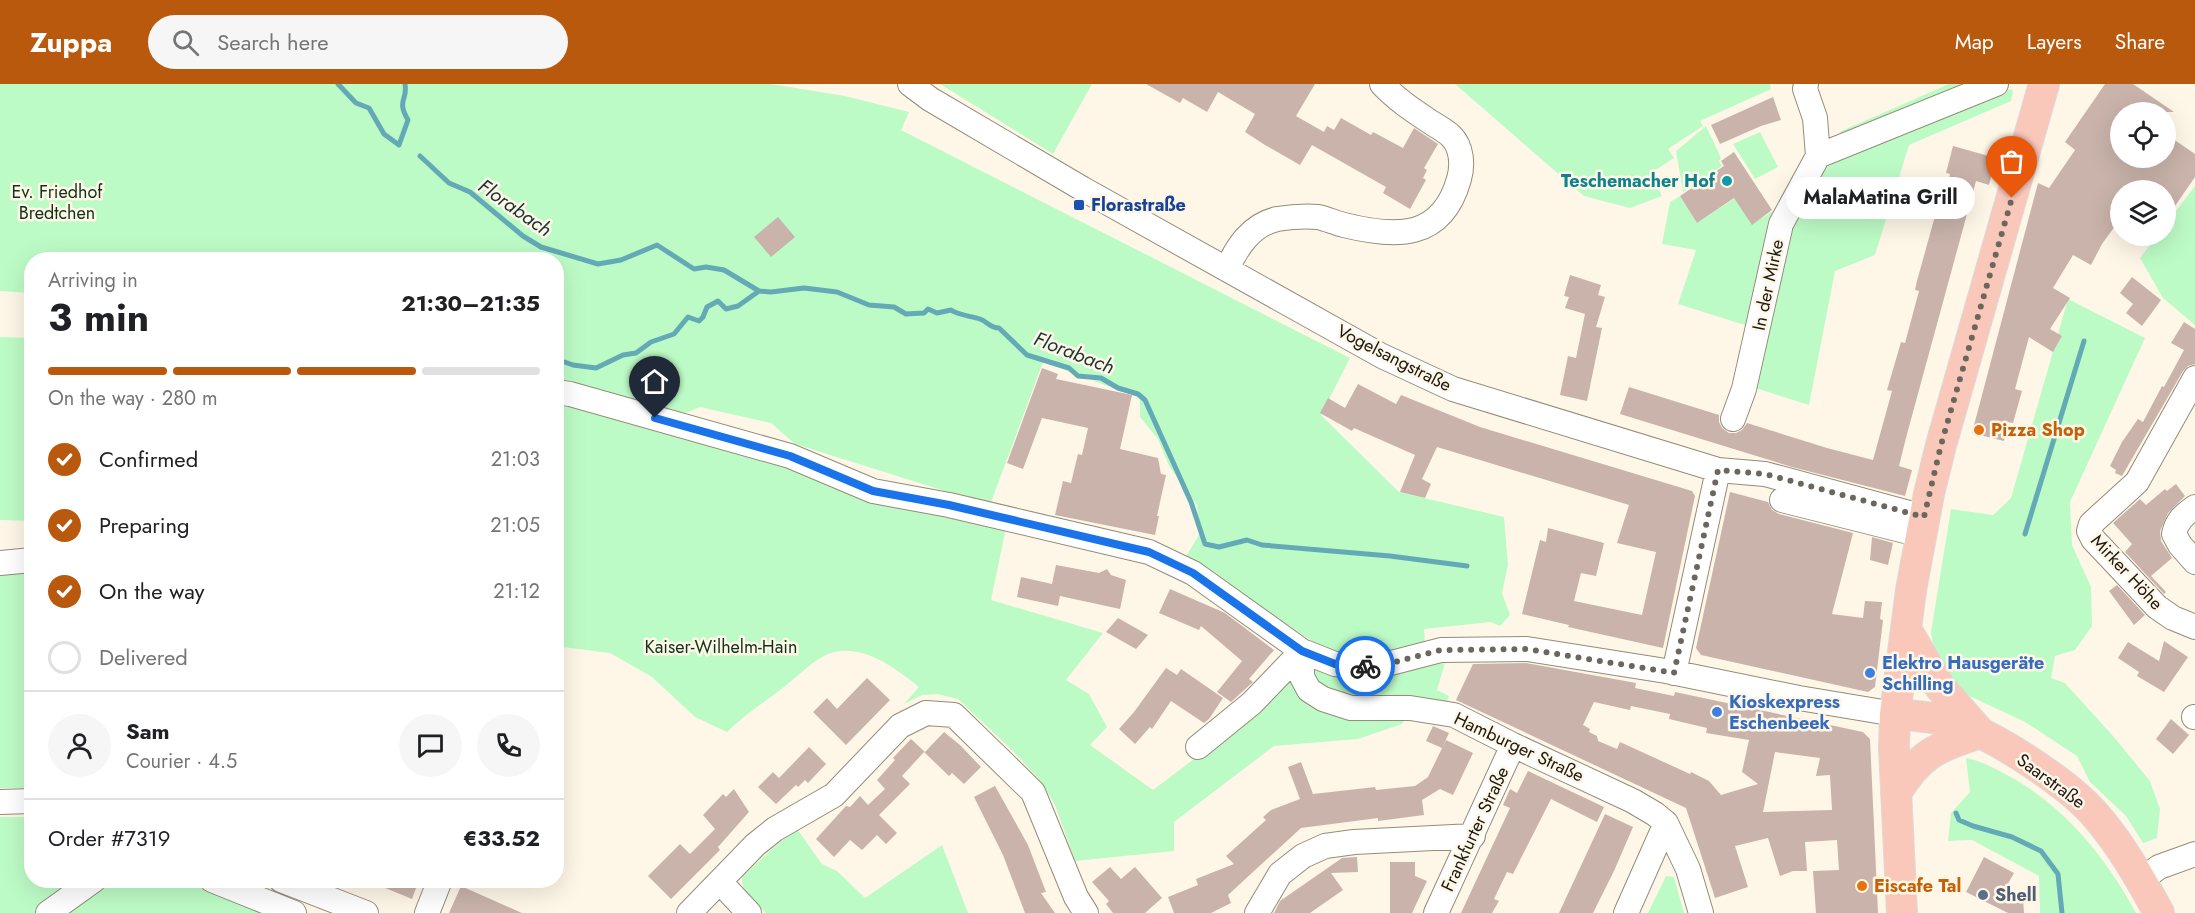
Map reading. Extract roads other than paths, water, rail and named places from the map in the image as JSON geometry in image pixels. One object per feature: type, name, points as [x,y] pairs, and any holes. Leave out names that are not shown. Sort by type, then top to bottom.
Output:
[{"type":"main road","points":[[1902,913],[1895,714],[1923,526],[1944,435],[2044,84]]},
{"type":"main road","points":[[1896,793],[1914,767],[1925,756],[1939,747],[1980,733],[1940,687],[1906,628]]},
{"type":"main road","name":"Saarstraße","points":[[1895,714],[1957,723],[1980,733],[2056,780],[2077,796],[2097,816],[2141,880],[2158,913]]},
{"type":"street","name":"Vogelsangstraße","points":[[910,84],[930,99],[1083,189],[1411,371],[1453,389],[1718,470],[1765,474],[1923,526]]},
{"type":"street","points":[[1227,269],[1235,250],[1250,233],[1275,220],[1301,216],[1321,218],[1343,225],[1396,234],[1420,230],[1437,218],[1455,194],[1461,172],[1460,149],[1451,136],[1404,105],[1382,84]]},
{"type":"street","points":[[1806,84],[1805,89],[1815,118],[1818,156],[1996,84]]},
{"type":"street","name":"In der Mirke","points":[[1733,419],[1744,389],[1781,224],[1818,156]]},
{"type":"street","name":"Mirker Höhe","points":[[2195,378],[2137,482],[2091,524],[2089,531],[2093,539],[2157,607],[2173,618],[2195,627]]},
{"type":"street","points":[[564,393],[790,456],[873,491],[949,505],[1149,552],[1193,573],[1302,651],[1335,664],[1361,667],[1391,663],[1441,650],[1527,649],[1674,673],[1833,705],[1895,714]]},
{"type":"street","points":[[1674,673],[1718,470]]},
{"type":"street","points":[[1782,500],[1923,526]]},
{"type":"street","points":[[2195,507],[2176,523],[2174,534],[2180,545],[2195,562]]},
{"type":"street","points":[[0,563],[24,561]]},
{"type":"street","name":"Mirker Höhe","points":[[2173,618],[2166,628],[2170,632],[2195,640]]},
{"type":"street","points":[[1198,747],[1252,702],[1302,651]]},
{"type":"street","name":"Hamburger Straße","points":[[1302,651],[1302,677],[1309,690],[1323,699],[1351,708],[1410,708],[1454,715],[1633,801],[1655,814],[1666,823],[1688,869],[1701,913]]},
{"type":"street","points":[[689,913],[755,845],[774,830],[834,795],[900,726],[926,712],[954,715],[1033,792],[1076,897],[1086,913]]},
{"type":"street","name":"Frankfurter Straße","points":[[1436,913],[1513,745]]},
{"type":"street","points":[[0,802],[24,801]]},
{"type":"street","points":[[1626,913],[1666,823]]},
{"type":"street","points":[[1257,913],[1280,874],[1303,856],[1325,846],[1354,842],[1473,836]]},
{"type":"street","points":[[2141,880],[2159,867],[2195,854]]},
{"type":"street","points":[[720,882],[749,913]]},
{"type":"street","points":[[48,913],[83,888]]},
{"type":"street","points":[[231,888],[285,911],[286,888]]},
{"type":"street","points":[[299,888],[366,913]]},
{"type":"street","points":[[427,913],[437,888]]},
{"type":"waterway","points":[[338,84],[356,103],[369,108],[384,134],[399,145],[408,120],[403,108],[405,84]]},
{"type":"waterway","name":"Florabach","points":[[420,156],[449,183],[470,192],[523,236],[541,247],[558,252]]},
{"type":"waterway","name":"Florabach","points":[[564,254],[598,264],[621,260],[657,245],[694,269],[706,267],[724,270],[759,291],[804,288],[837,292],[869,305],[894,307],[906,314],[924,313],[928,309],[937,313],[951,310],[980,319],[999,328],[1027,355],[1069,368],[1078,376],[1101,378],[1118,388],[1138,394],[1145,400],[1191,502],[1205,544],[1219,547],[1247,540],[1262,545],[1390,556],[1467,566]]},
{"type":"waterway","points":[[564,362],[596,368],[623,355],[636,353],[651,342],[674,334],[688,317],[699,321],[707,307],[718,301],[726,309],[738,306],[759,291]]},
{"type":"waterway","points":[[2025,534],[2084,341]]},
{"type":"waterway","points":[[1956,813],[1959,820],[2012,837],[2041,851],[2058,874],[2062,913]]},
{"type":"place","name":"Teschemacher Hof","points":[[1727,181]]},
{"type":"place","name":"MalaMatina Grill","points":[[2012,198]]},
{"type":"place","name":"Florastraße","points":[[1079,205]]},
{"type":"place","name":"Pizza Shop","points":[[1979,430]]},
{"type":"place","name":"Elektro Hausgeräte Schilling","points":[[1870,673]]},
{"type":"place","name":"Kioskexpress Eschenbeek","points":[[1717,712]]},
{"type":"place","name":"Eiscafe Tal","points":[[1862,886]]},
{"type":"place","name":"Shell","points":[[1983,895]]},
{"type":"park label","name":"Ev. Friedhof Bredtchen","points":[[57,202]]},
{"type":"park label","name":"Kaiser-Wilhelm-Hain","points":[[721,647]]}]
